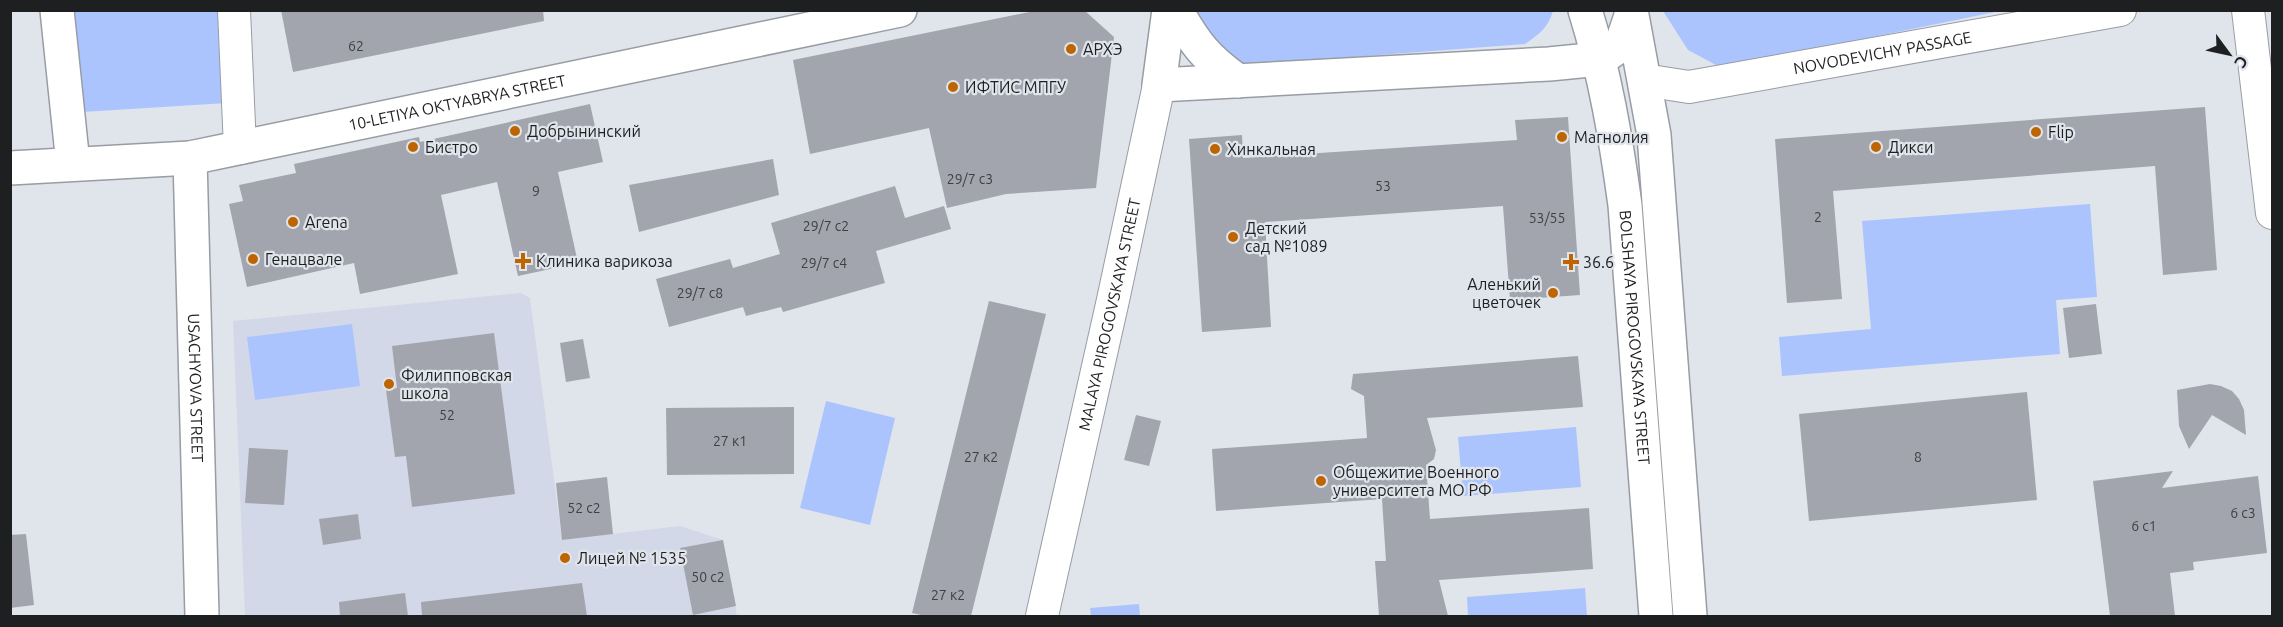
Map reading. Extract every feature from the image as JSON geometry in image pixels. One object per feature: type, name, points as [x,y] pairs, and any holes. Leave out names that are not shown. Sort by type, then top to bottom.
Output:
[{"type":"street","points":[[57,10],[73,164]]},
{"type":"street","points":[[234,10],[240,147]]},
{"type":"street","name":"10-LETIYA OKTYABRYA STREET","points":[[10,168],[190,158],[900,10]]},
{"type":"street","name":"MALAYA PIROGOVSKAYA STREET","points":[[1042,616],[1159,85],[1169,10]]},
{"type":"street","points":[[1176,10],[1200,49],[1238,81]]},
{"type":"street","name":"BOLSHAYA PIROGOVSKAYA STREET","points":[[1585,10],[1600,58],[1616,138],[1625,205],[1656,616]]},
{"type":"street","name":"NOVODEVICHY PASSAGE","points":[[1644,80],[1689,87],[2120,10]]},
{"type":"street","points":[[2248,10],[2272,213]]},
{"type":"street","points":[[1159,85],[1549,64],[1600,58],[1621,45],[1631,13]]},
{"type":"street","points":[[1631,13],[1653,135],[1690,616]]},
{"type":"street","points":[[1600,58],[1644,80]]},
{"type":"street","name":"USACHYOVA STREET","points":[[190,158],[202,616]]},
{"type":"shaded area","points":[[68,11],[222,11],[227,103],[82,112]]},
{"type":"shaded area","points":[[1196,11],[1553,11],[1542,30],[1525,44],[1248,65],[1226,58],[1199,35]]},
{"type":"shaded area","points":[[1663,11],[2000,11],[1751,62],[1716,65],[1688,50]]},
{"type":"shaded area","points":[[2090,204],[2097,297],[2056,300],[2060,354],[1782,376],[1779,337],[1871,329],[1862,221]]},
{"type":"shaded area","name":"Филипповская школа","points":[[521,293],[530,298],[562,540],[680,526],[723,540],[737,616],[245,616],[233,321]]},
{"type":"shaded area","points":[[352,324],[360,386],[255,400],[247,337]]},
{"type":"shaded area","points":[[826,401],[895,418],[870,525],[800,508]]},
{"type":"shaded area","points":[[1576,427],[1581,487],[1463,496],[1458,437]]},
{"type":"shaded area","points":[[1585,588],[1587,616],[1468,616],[1467,597]]},
{"type":"shaded area","points":[[1139,604],[1140,616],[1091,616],[1090,608]]},
{"type":"building","points":[[281,10],[543,10],[544,21],[293,72]]},
{"type":"building","name":"ИФТИС МПГУ","points":[[1039,10],[1084,10],[1114,37],[1096,188],[1006,194],[947,208],[929,128],[810,154],[793,60]]},
{"type":"building","points":[[590,104],[603,162],[558,172],[578,263],[518,276],[497,182],[441,195],[458,274],[360,294],[354,263],[247,287],[229,204],[243,201],[239,185],[296,173],[294,164],[419,137],[420,142]]},
{"type":"building","points":[[2205,107],[2217,270],[2163,275],[2155,166],[1833,191],[1842,299],[1787,303],[1775,139]]},
{"type":"building","points":[[1568,117],[1580,295],[1510,300],[1503,206],[1265,222],[1271,327],[1202,332],[1189,139],[1242,135],[1243,158],[1517,140],[1515,120]]},
{"type":"building","points":[[773,159],[779,195],[639,232],[629,185]]},
{"type":"building","points":[[895,186],[905,218],[944,206],[951,229],[876,251],[885,283],[783,312],[781,307],[746,316],[743,307],[669,327],[656,279],[730,259],[733,268],[780,254],[771,223]]},
{"type":"building","points":[[989,301],[1046,314],[971,616],[926,616],[912,613]]},
{"type":"building","points":[[2096,304],[2102,354],[2069,358],[2063,308]]},
{"type":"building","points":[[494,333],[515,494],[412,507],[406,456],[395,457],[386,390],[397,388],[392,346]]},
{"type":"building","points":[[583,339],[590,378],[566,382],[560,343]]},
{"type":"building","name":"Общежитие Военного университета МО РФ","points":[[1578,356],[1583,407],[1427,418],[1436,450],[1434,459],[1426,465],[1430,519],[1589,508],[1593,569],[1439,580],[1448,616],[1379,616],[1375,561],[1386,561],[1382,499],[1216,511],[1212,449],[1367,438],[1364,396],[1351,389],[1353,374]]},
{"type":"building","points":[[2210,384],[2232,391],[2239,399],[2244,410],[2246,435],[2212,415],[2189,449],[2179,426],[2177,390]]},
{"type":"building","points":[[2027,392],[2037,500],[1809,521],[1799,414]]},
{"type":"building","points":[[794,407],[794,474],[667,475],[666,408]]},
{"type":"building","points":[[1136,415],[1161,421],[1149,466],[1124,460]]},
{"type":"building","points":[[249,448],[288,450],[284,505],[245,503]]},
{"type":"building","points":[[2173,471],[2162,488],[2258,476],[2267,553],[2193,562],[2194,570],[2170,573],[2175,616],[2110,616],[2093,481]]},
{"type":"building","points":[[607,477],[613,534],[562,540],[556,483]]},
{"type":"building","points":[[358,514],[361,539],[323,545],[319,519]]},
{"type":"building","points":[[26,534],[34,605],[10,608],[10,535]]},
{"type":"building","points":[[723,540],[736,606],[693,615],[680,548]]},
{"type":"building","points":[[582,583],[587,616],[422,616],[421,602]]},
{"type":"building","points":[[405,593],[408,616],[340,616],[339,602]]},
{"type":"place","name":"АРХЭ","points":[[1071,49]]},
{"type":"place","name":"ИФТИС МПГУ","points":[[953,87]]},
{"type":"place","name":"Добрынинский","points":[[515,131]]},
{"type":"place","name":"Flip","points":[[2036,132]]},
{"type":"place","name":"Магнолия","points":[[1562,137]]},
{"type":"place","name":"Бистро","points":[[413,147]]},
{"type":"place","name":"Дикси","points":[[1876,147]]},
{"type":"place","name":"Хинкальная","points":[[1215,149]]},
{"type":"place","name":"Arena","points":[[293,222]]},
{"type":"place","name":"Детский сад №1089","points":[[1233,237]]},
{"type":"place","name":"Генацвале","points":[[253,259]]},
{"type":"place","name":"Клиника варикоза","points":[[523,261]]},
{"type":"place","name":"36.6","points":[[1571,262]]},
{"type":"place","name":"Аленький цветочек","points":[[1553,293]]},
{"type":"place","name":"Филипповская школа","points":[[389,384]]},
{"type":"place","name":"Общежитие Военного университета МО РФ","points":[[1321,481]]},
{"type":"place","name":"Лицей № 1535","points":[[565,558]]}]
